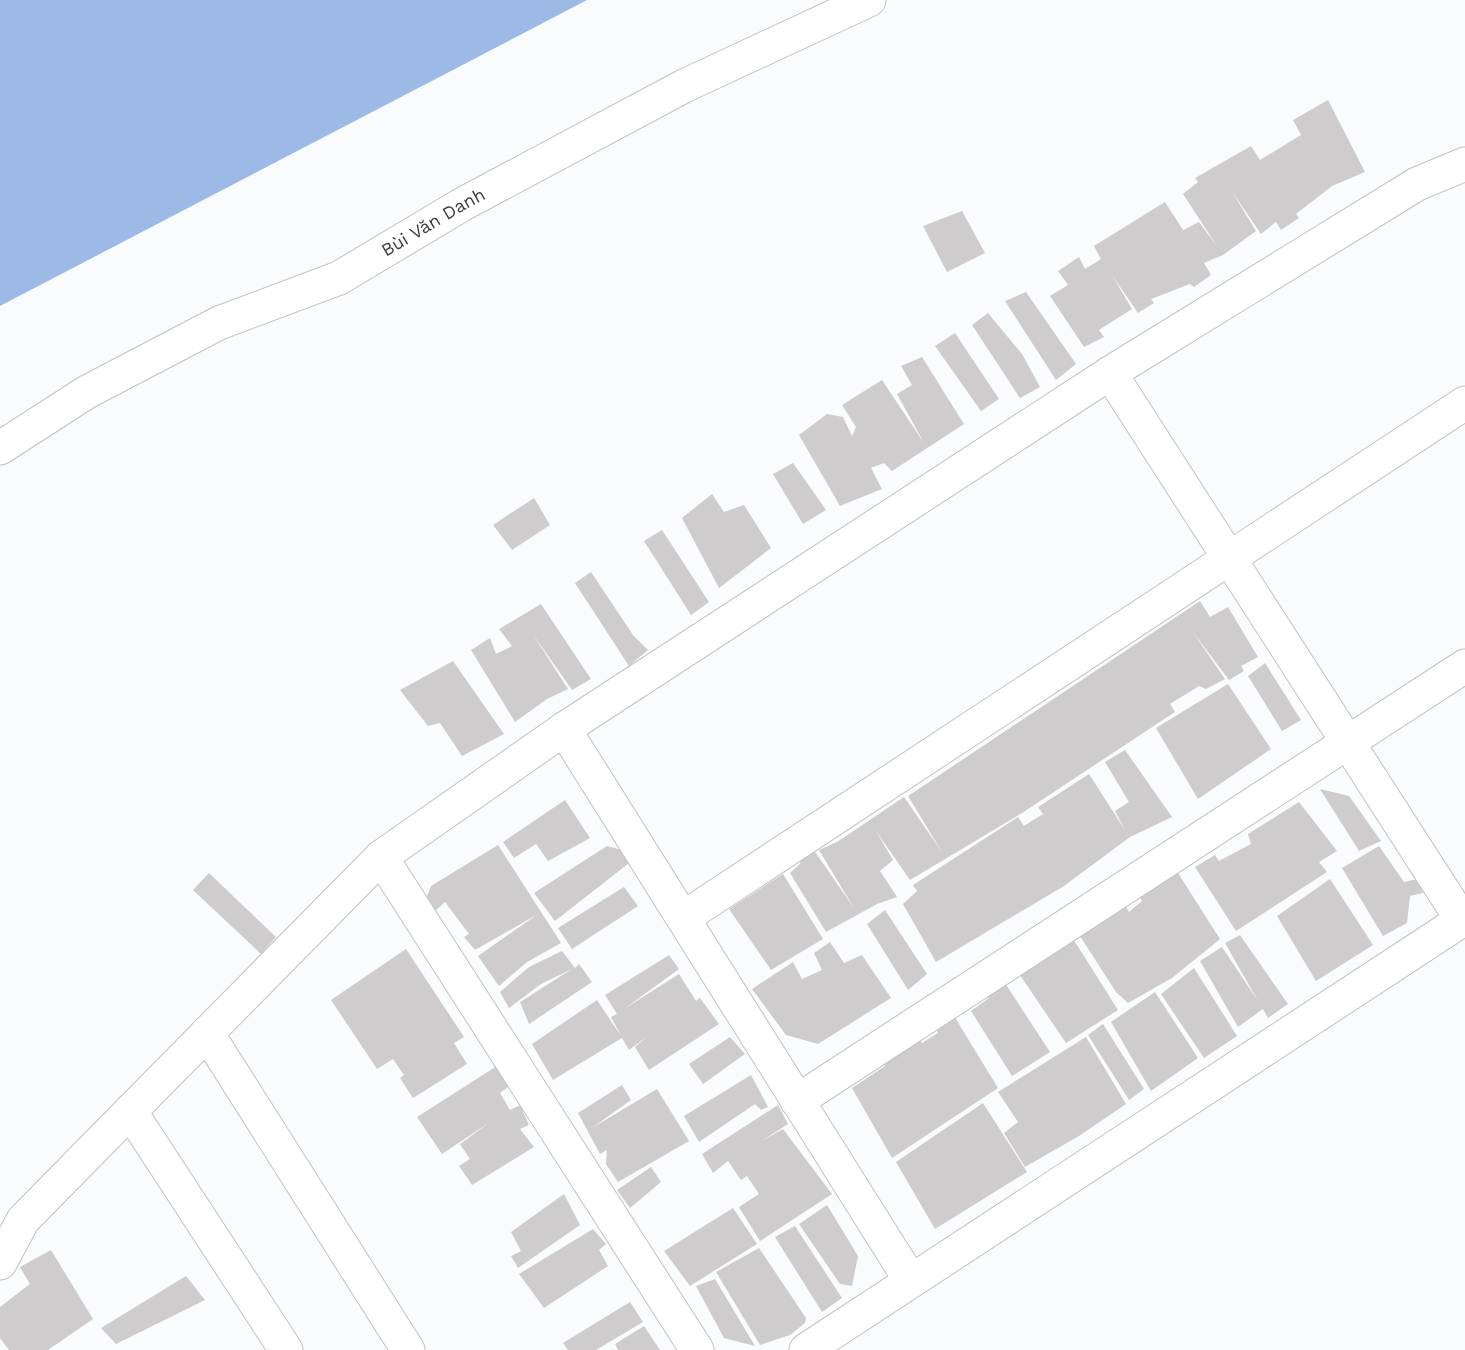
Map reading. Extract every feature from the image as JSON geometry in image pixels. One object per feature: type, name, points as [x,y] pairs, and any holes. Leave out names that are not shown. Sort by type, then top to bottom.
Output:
[{"type":"street","name":"Bùi Văn Danh","points":[[0,448],[87,392],[219,323],[339,278],[463,204],[684,86],[869,0]]},
{"type":"street","points":[[0,1263],[23,1220],[381,857],[564,729],[1110,373],[1417,184],[1465,164]]},
{"type":"street","points":[[806,1350],[1463,919],[1347,743],[1110,373]]},
{"type":"street","points":[[683,918],[1465,403]]},
{"type":"street","points":[[797,1101],[1465,666]]},
{"type":"street","points":[[564,729],[911,1281]]},
{"type":"street","points":[[381,857],[697,1350]]},
{"type":"street","points":[[207,1033],[408,1350]]},
{"type":"street","points":[[130,1111],[286,1350]]},
{"type":"water","points":[[0,0],[587,0],[0,306]]},
{"type":"building","points":[[1328,100],[1365,172],[1332,186],[1296,214],[1299,218],[1281,230],[1276,222],[1261,234],[1231,190],[1256,231],[1223,255],[1204,263],[1211,275],[1194,287],[1190,284],[1151,299],[1154,303],[1138,313],[1112,275],[1132,309],[1099,330],[1104,337],[1084,347],[1050,296],[1068,285],[1058,271],[1079,257],[1085,269],[1101,259],[1094,246],[1165,202],[1183,230],[1199,222],[1217,246],[1183,194],[1198,182],[1195,178],[1251,146],[1260,160],[1301,135],[1293,120]]},
{"type":"building","points":[[962,211],[985,253],[947,272],[923,226]]},
{"type":"building","points":[[1026,292],[1076,364],[1056,380],[1005,301]]},
{"type":"building","points":[[988,313],[1022,354],[1040,387],[1020,398],[972,325]]},
{"type":"building","points":[[955,333],[999,399],[981,411],[935,346]]},
{"type":"building","points":[[922,357],[964,424],[892,471],[884,463],[871,468],[882,489],[840,506],[799,435],[827,414],[843,417],[852,436],[856,427],[842,405],[882,380],[924,443],[897,394],[912,385],[901,366]]},
{"type":"building","points":[[793,463],[826,510],[803,524],[773,474]]},
{"type":"building","points":[[712,494],[724,512],[744,505],[771,548],[719,588],[682,518]]},
{"type":"building","points":[[534,498],[550,525],[512,550],[493,525]]},
{"type":"building","points":[[662,530],[709,602],[691,615],[644,541]]},
{"type":"building","points":[[591,572],[633,635],[648,650],[629,666],[575,583]]},
{"type":"building","points":[[1200,601],[1210,617],[1228,607],[1258,657],[1241,666],[1244,671],[1229,680],[1192,631],[1225,679],[1206,689],[1199,686],[1170,704],[1175,712],[1022,813],[910,880],[876,831],[893,860],[880,871],[897,897],[877,904],[826,932],[790,873],[801,863],[796,859],[813,849],[854,908],[819,850],[837,842],[904,797],[942,852],[908,796]]},
{"type":"building","points":[[541,604],[591,679],[572,690],[532,633],[568,689],[547,699],[515,722],[471,650],[490,638],[496,654],[512,646],[499,629]]},
{"type":"building","points":[[453,661],[504,734],[462,756],[440,723],[428,726],[400,690]]},
{"type":"building","points":[[1265,663],[1301,720],[1282,731],[1248,676]]},
{"type":"building","points":[[1228,684],[1271,749],[1198,799],[1156,728]]},
{"type":"building","points":[[1125,750],[1172,817],[1130,837],[1064,886],[936,962],[903,904],[917,891],[913,885],[1018,817],[1024,826],[1043,814],[1038,807],[1089,774],[1125,830],[1115,811],[1129,802],[1105,762]]},
{"type":"building","points":[[1320,789],[1349,796],[1381,841],[1359,851]]},
{"type":"building","points":[[565,800],[590,838],[548,861],[536,844],[514,858],[503,842]]},
{"type":"building","points":[[1299,802],[1337,851],[1319,862],[1327,872],[1236,931],[1195,867],[1215,855],[1219,861],[1251,844],[1248,834]]},
{"type":"building","points":[[498,845],[561,943],[527,962],[499,986],[478,956],[538,914],[475,950],[464,937],[469,934],[445,902],[433,913],[427,896],[431,886]]},
{"type":"building","points":[[607,846],[622,850],[629,863],[555,921],[534,893]]},
{"type":"building","points":[[1379,846],[1404,882],[1417,879],[1423,893],[1410,896],[1407,923],[1383,936],[1342,868]]},
{"type":"building","points":[[209,873],[276,937],[261,954],[193,890]]},
{"type":"building","points":[[1178,873],[1220,939],[1172,978],[1128,1003],[1116,992],[1080,936],[1126,907],[1129,912],[1142,901],[1137,893]]},
{"type":"building","points":[[783,874],[823,939],[771,970],[729,909]]},
{"type":"building","points":[[1330,879],[1373,945],[1316,981],[1277,916]]},
{"type":"building","points":[[624,887],[638,906],[572,949],[558,928]]},
{"type":"building","points":[[885,910],[927,974],[908,990],[867,924]]},
{"type":"building","points":[[1070,934],[1118,1010],[1066,1043],[1020,975],[1039,964],[1036,955]]},
{"type":"building","points":[[1240,935],[1288,1004],[1268,1018],[1263,1009],[1238,1027],[1200,961],[1222,947],[1258,1001],[1225,943]]},
{"type":"building","points":[[830,942],[844,963],[862,955],[891,998],[818,1044],[786,1035],[752,989],[793,962],[802,979],[822,970],[814,953]]},
{"type":"building","points":[[406,949],[464,1037],[454,1043],[467,1064],[413,1098],[400,1078],[404,1075],[393,1059],[377,1069],[331,1000]]},
{"type":"building","points":[[562,951],[575,968],[579,964],[592,982],[529,1024],[520,1002],[572,969],[541,984],[509,1008],[500,992],[529,967]]},
{"type":"building","points":[[669,955],[679,969],[624,1009],[679,974],[696,1001],[700,998],[719,1024],[649,1070],[635,1047],[648,1036],[629,1050],[622,1038],[553,1080],[532,1044],[597,1000],[621,1036],[611,1017],[617,1014],[605,995]]},
{"type":"building","points":[[1194,968],[1237,1036],[1204,1058],[1161,994]]},
{"type":"building","points":[[1003,980],[1050,1052],[1012,1076],[971,1011],[989,998],[983,991]]},
{"type":"building","points":[[1155,992],[1198,1058],[1151,1091],[1111,1022]]},
{"type":"building","points":[[951,1011],[998,1088],[892,1158],[852,1088],[885,1066],[882,1060],[919,1039],[922,1043],[938,1033],[932,1023]]},
{"type":"building","points":[[1103,1024],[1144,1089],[1129,1100],[1088,1035]]},
{"type":"building","points":[[730,1037],[745,1054],[703,1084],[689,1064]]},
{"type":"building","points":[[1086,1037],[1126,1104],[1079,1136],[1025,1167],[1004,1133],[1018,1122],[998,1092]]},
{"type":"building","points":[[497,1066],[509,1086],[500,1093],[510,1110],[520,1105],[529,1125],[520,1129],[534,1147],[472,1185],[459,1166],[470,1159],[460,1144],[490,1122],[442,1154],[417,1117]]},
{"type":"building","points":[[751,1075],[768,1107],[761,1110],[755,1104],[699,1142],[684,1116]]},
{"type":"building","points":[[622,1085],[631,1100],[592,1128],[657,1089],[689,1141],[618,1182],[606,1164],[607,1150],[600,1154],[578,1113]]},
{"type":"building","points":[[983,1103],[1027,1172],[935,1229],[896,1162]]},
{"type":"building","points":[[778,1105],[788,1124],[760,1142],[783,1129],[832,1194],[760,1241],[739,1207],[759,1194],[747,1176],[741,1180],[728,1161],[713,1173],[702,1154]]},
{"type":"building","points":[[651,1167],[661,1182],[630,1208],[617,1190]]},
{"type":"building","points":[[564,1194],[580,1225],[518,1268],[511,1256],[521,1251],[511,1232]]},
{"type":"building","points":[[827,1205],[858,1256],[852,1286],[840,1284],[799,1224]]},
{"type":"building","points":[[733,1208],[757,1244],[690,1286],[664,1251]]},
{"type":"building","points":[[795,1226],[842,1298],[822,1312],[775,1237]]},
{"type":"building","points":[[593,1229],[606,1244],[599,1250],[608,1266],[544,1308],[519,1274]]},
{"type":"building","points":[[759,1248],[806,1318],[805,1323],[790,1335],[760,1345],[716,1272]]},
{"type":"building","points":[[51,1250],[93,1319],[48,1350],[9,1350],[0,1338],[0,1307],[30,1284],[20,1267]]},
{"type":"building","points":[[186,1276],[205,1300],[116,1344],[101,1328]]},
{"type":"building","points":[[715,1279],[755,1346],[724,1338],[696,1286]]},
{"type":"building","points":[[630,1302],[643,1322],[596,1350],[568,1350],[563,1343]]},
{"type":"building","points":[[644,1326],[660,1350],[618,1350],[615,1344]]}]
